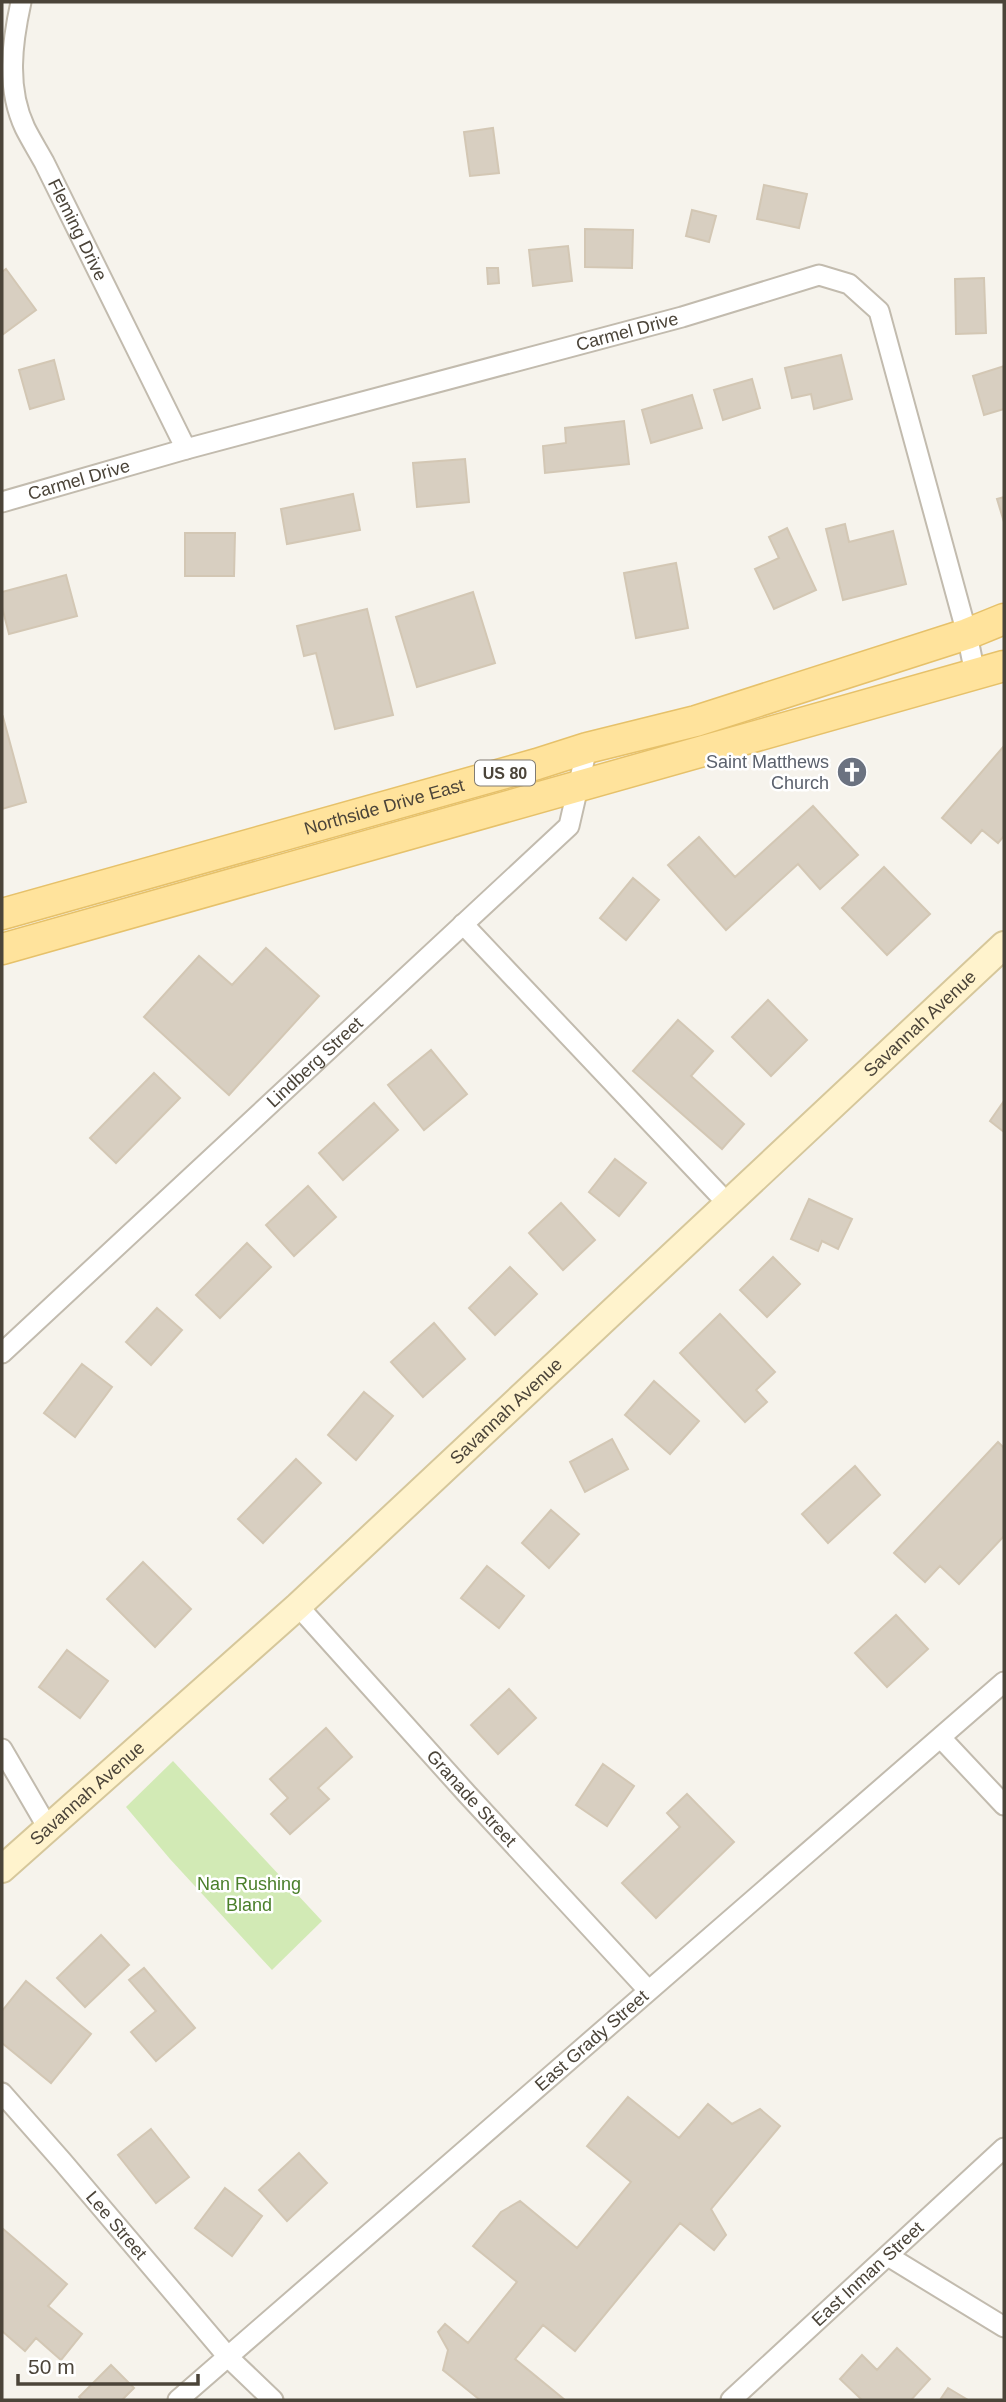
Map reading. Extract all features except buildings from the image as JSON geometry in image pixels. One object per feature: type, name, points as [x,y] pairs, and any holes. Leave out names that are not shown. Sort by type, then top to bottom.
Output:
[{"type":"main road","name":"Northside Drive East","points":[[2,914],[537,765],[587,748],[696,721],[967,634],[1004,619]]},
{"type":"main road","name":"Northside Drive East","points":[[2,948],[1004,666]]},
{"type":"street","name":"Fleming Drive","points":[[21,2],[12,41],[14,89],[24,126],[50,173],[186,449]]},
{"type":"street","name":"Carmel Drive","points":[[2,502],[186,449],[682,317],[819,275],[849,284],[879,311],[967,634],[975,674]]},
{"type":"street","name":"Lindberg Street","points":[[2,1353],[569,826],[587,748]]},
{"type":"street","points":[[463,924],[728,1204]]},
{"type":"street","name":"Savannah Avenue","points":[[2,1869],[298,1606],[1004,945]]},
{"type":"street","name":"Granade Street","points":[[298,1606],[648,1990]]},
{"type":"street","name":"East Grady Street","points":[[178,2400],[1004,1682]]},
{"type":"street","points":[[941,1738],[1004,1805]]},
{"type":"street","points":[[2,1749],[48,1828]]},
{"type":"street","name":"Lee Street","points":[[2,2094],[229,2358],[273,2400]]},
{"type":"street","name":"East Inman Street","points":[[731,2400],[1004,2148]]},
{"type":"street","points":[[888,2256],[1004,2327]]},
{"type":"green space","name":"Nan Rushing Bland","points":[[173,1761],[322,1921],[272,1970],[126,1807]]},
{"type":"place","name":"Saint Matthews Church","points":[[852,772]]}]
